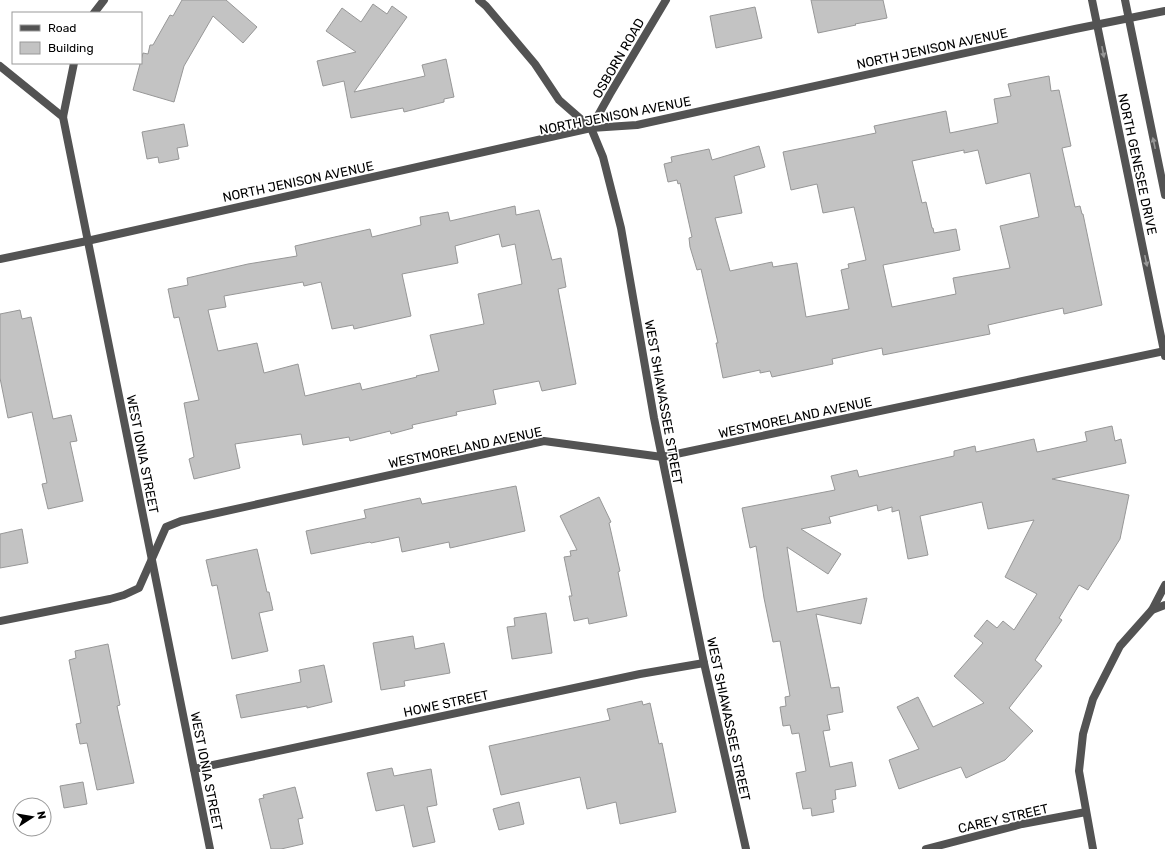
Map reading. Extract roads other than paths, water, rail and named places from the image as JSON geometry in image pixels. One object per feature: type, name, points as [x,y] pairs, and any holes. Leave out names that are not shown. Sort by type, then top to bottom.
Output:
[{"type":"street","points":[[95,12],[104,0]]},
{"type":"street","name":"WEST SHIAWASSEE STREET","points":[[479,0],[486,6],[535,64],[559,100],[591,128],[603,156],[621,228],[662,457],[704,663],[746,849]]},
{"type":"street","name":"OSBORN ROAD","points":[[591,128],[666,0]]},
{"type":"street","name":"NORTH GENESEE DRIVE","points":[[1092,0],[1165,353]]},
{"type":"street","name":"NORTH GENESEE DRIVE","points":[[1126,0],[1128,18],[1165,195]]},
{"type":"street","name":"NORTH JENISON AVENUE","points":[[0,259],[87,241],[591,128],[637,125],[1165,11]]},
{"type":"street","name":"WEST IONIA STREET","points":[[74,64],[64,117],[87,241],[210,849]]},
{"type":"street","points":[[0,66],[64,117]]},
{"type":"street","name":"WESTMORELAND AVENUE","points":[[0,621],[110,599],[139,588],[166,527],[181,521],[544,441],[662,457],[1165,353]]},
{"type":"street","points":[[1093,849],[1078,771],[1083,734],[1093,698],[1120,646],[1152,610],[1165,585]]},
{"type":"street","points":[[1152,610],[1165,605]]},
{"type":"street","name":"HOWE STREET","points":[[194,769],[640,674],[704,663]]},
{"type":"street","name":"CAREY STREET","points":[[926,849],[1022,824],[1086,812]]}]
